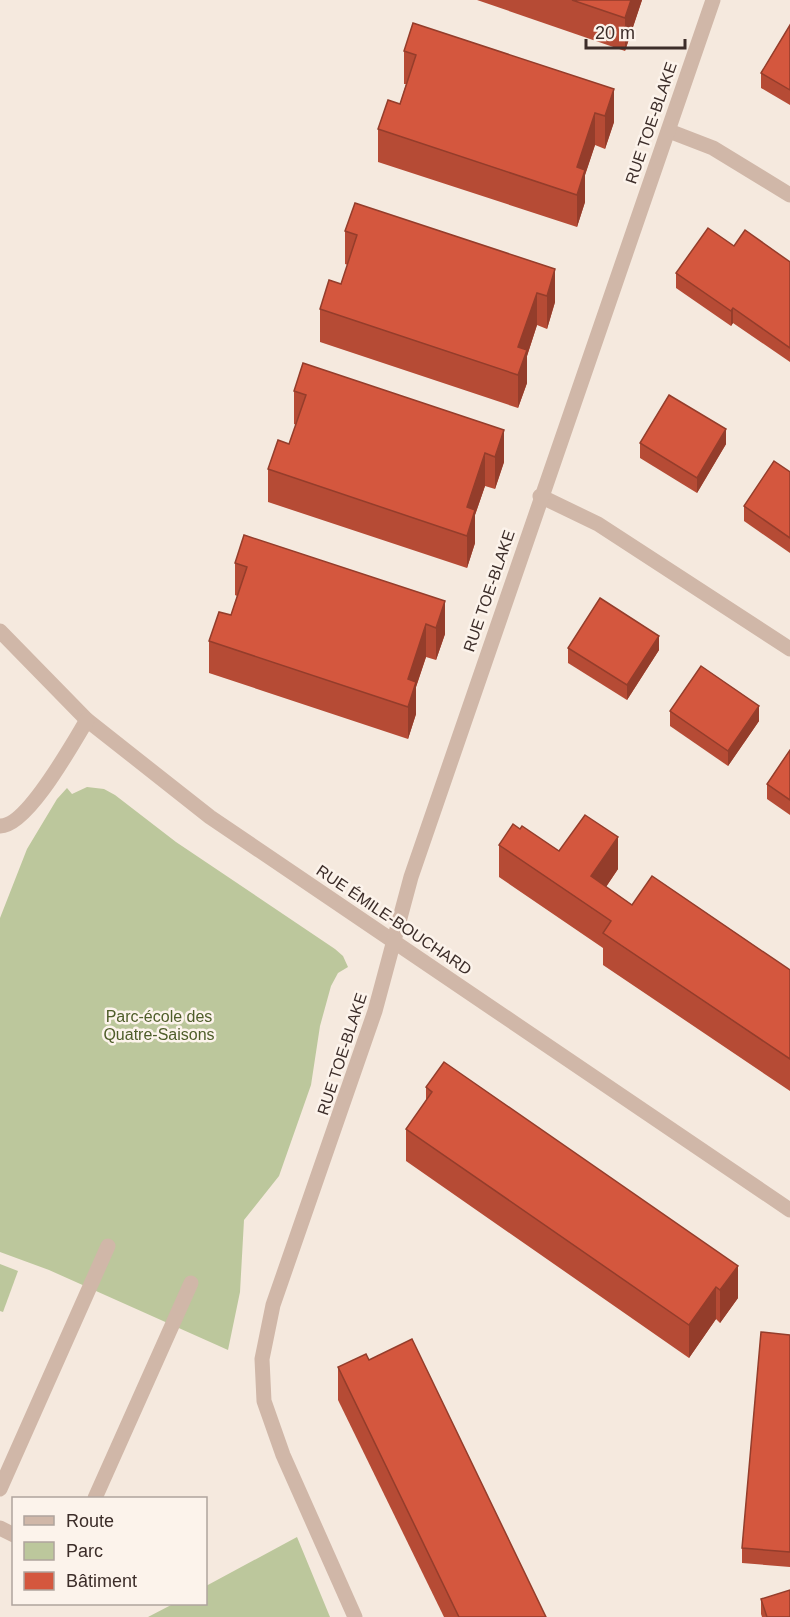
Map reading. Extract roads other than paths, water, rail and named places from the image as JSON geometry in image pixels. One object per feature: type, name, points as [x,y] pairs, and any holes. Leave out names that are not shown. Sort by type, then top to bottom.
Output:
[{"type":"street","name":"RUE TOE-BLAKE","points":[[355,1617],[271,1426],[264,1401],[262,1359],[273,1305],[375,1011],[411,877],[540,496],[713,0]]},
{"type":"street","points":[[669,131],[713,148],[790,195]]},
{"type":"street","points":[[540,496],[598,524],[790,649]]},
{"type":"street","name":"RUE ÉMILE-BOUCHARD","points":[[0,631],[87,720],[218,823],[790,1210]]},
{"type":"street","points":[[0,826],[18,820],[54,773],[87,720]]},
{"type":"street","points":[[0,1490],[108,1246]]},
{"type":"street","points":[[95,1497],[191,1283]]},
{"type":"park label","name":"Parc-école des Quatre-Saisons","points":[[159,1025]]}]
